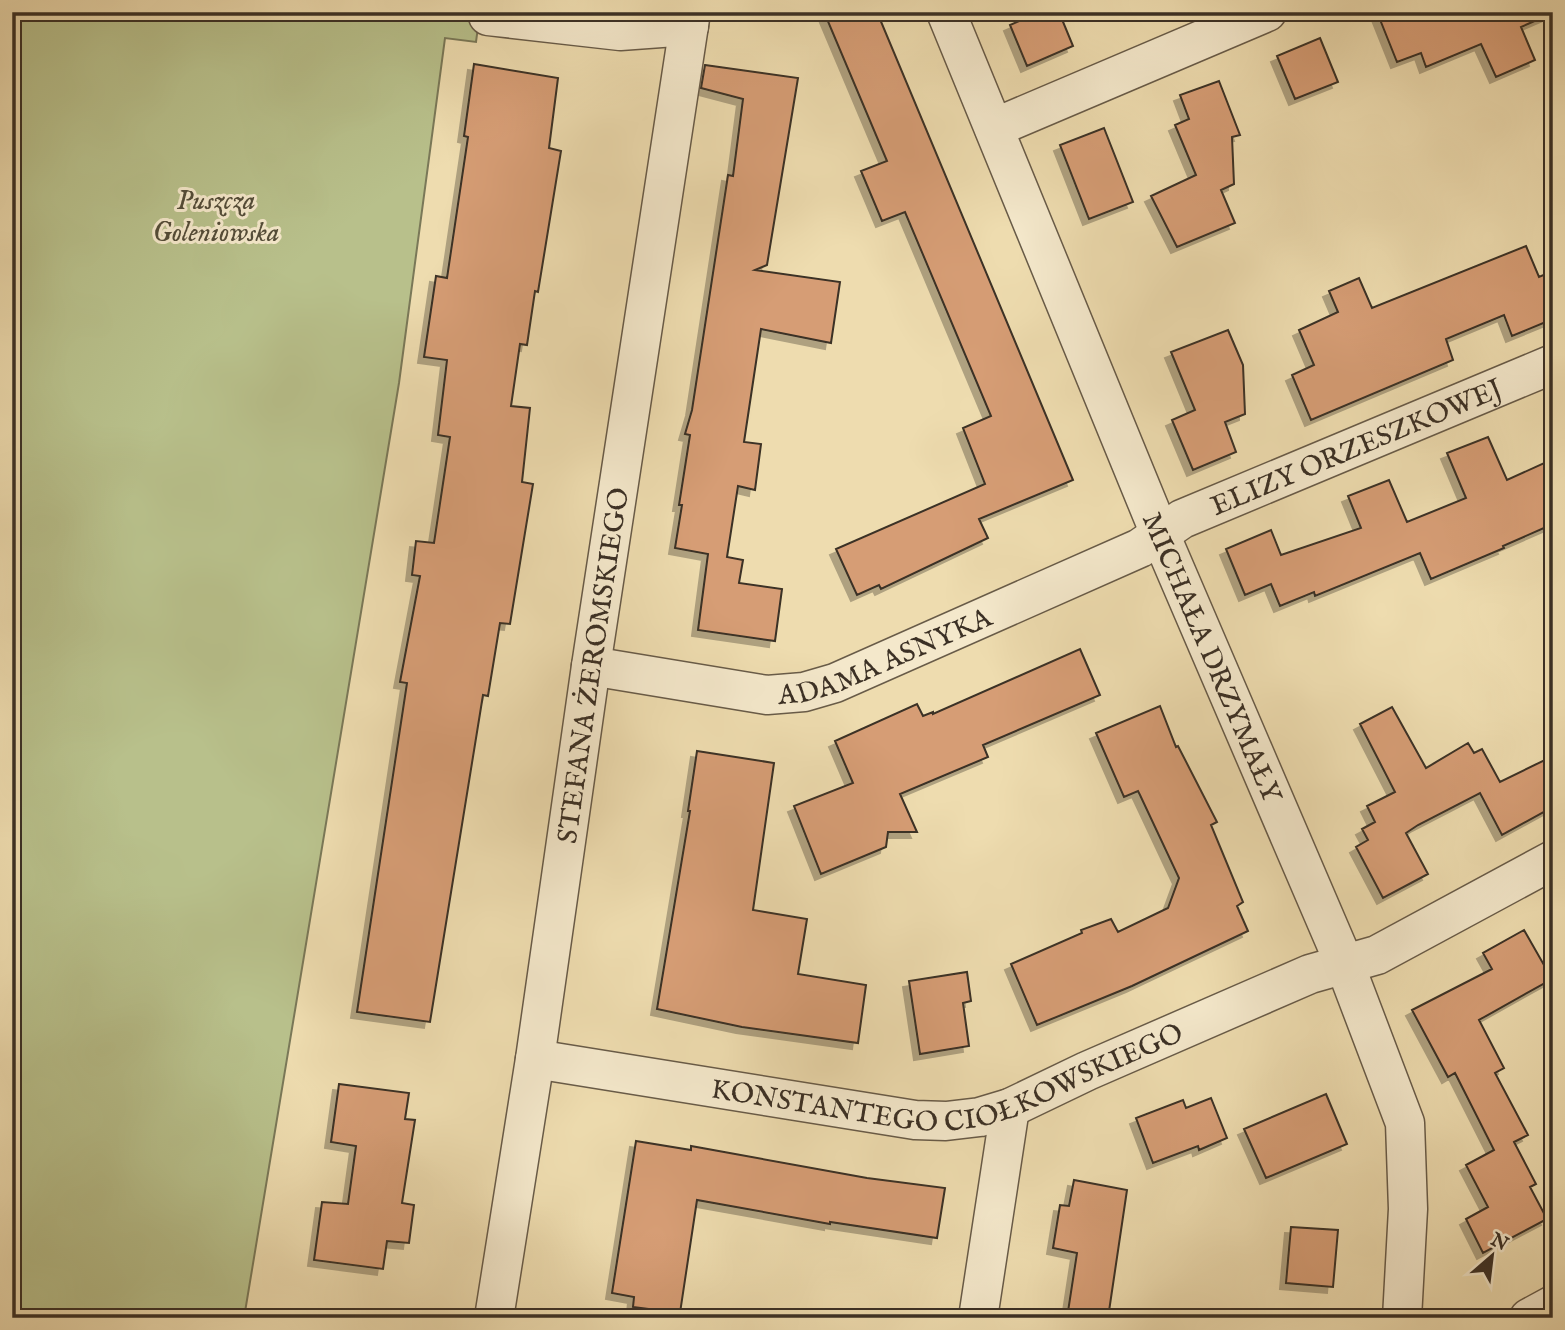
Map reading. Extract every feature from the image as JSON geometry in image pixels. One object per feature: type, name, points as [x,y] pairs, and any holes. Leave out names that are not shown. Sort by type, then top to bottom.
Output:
[{"type":"street","name":"MICHAŁA DRZYMAŁY","points":[[946,12],[1160,534],[1345,965],[1405,1123],[1408,1209],[1402,1318]]},
{"type":"street","points":[[994,128],[1267,12]]},
{"type":"street","points":[[488,16],[620,31],[690,19]]},
{"type":"street","name":"STEFANA ŻEROMSKIEGO","points":[[494,1318],[690,19]]},
{"type":"street","name":"ELIZY ORZESZKOWEJ","points":[[1160,534],[1182,519],[1553,364]]},
{"type":"street","name":"ADAMA ASNYKA","points":[[591,666],[767,695],[804,692],[835,683],[1140,548],[1160,534]]},
{"type":"street","name":"KONSTANTEGO CIOŁKOWSKIEGO","points":[[535,1059],[915,1120],[946,1121],[980,1117],[1010,1108],[1076,1076],[1310,974],[1377,956],[1553,860]]},
{"type":"street","points":[[978,1318],[1010,1108]]},
{"type":"street","points":[[1529,1318],[1553,1305]]},
{"type":"green space","name":"Puszcza Goleniowska","points":[[12,12],[480,12],[476,42],[445,38],[399,383],[244,1318],[12,1318]]},
{"type":"building","points":[[824,12],[877,12],[1073,480],[979,519],[988,538],[881,589],[879,585],[857,595],[836,549],[985,484],[963,428],[991,416],[905,212],[882,221],[861,171],[887,161]]},
{"type":"building","points":[[1040,12],[1059,12],[1073,46],[1027,66],[1010,25]]},
{"type":"building","points":[[1377,12],[1553,13],[1521,27],[1535,60],[1496,77],[1481,44],[1426,67],[1421,53],[1397,62]]},
{"type":"building","points":[[1320,38],[1338,82],[1295,99],[1277,56]]},
{"type":"building","points":[[474,64],[558,78],[549,148],[561,151],[538,292],[535,291],[527,345],[520,344],[511,406],[530,408],[522,482],[533,484],[510,624],[500,623],[488,696],[483,695],[430,1022],[357,1012],[407,683],[400,682],[420,576],[412,575],[416,541],[434,543],[450,437],[438,435],[447,360],[424,357],[436,276],[447,278],[468,137],[464,136]]},
{"type":"building","points":[[705,65],[798,78],[767,265],[755,270],[840,282],[831,343],[761,329],[744,442],[761,444],[755,490],[738,486],[727,557],[743,560],[739,583],[782,589],[775,641],[698,630],[708,554],[675,548],[690,435],[685,434],[692,410],[728,175],[733,176],[743,99],[701,88]]},
{"type":"building","points":[[1219,81],[1240,135],[1232,137],[1234,184],[1221,190],[1235,223],[1177,247],[1151,196],[1196,175],[1175,125],[1189,119],[1180,95]]},
{"type":"building","points":[[1104,128],[1133,202],[1089,219],[1060,145]]},
{"type":"building","points":[[1526,246],[1539,277],[1553,271],[1553,319],[1512,336],[1504,315],[1446,339],[1453,360],[1311,420],[1292,375],[1314,365],[1299,330],[1338,312],[1329,291],[1359,278],[1372,308]]},
{"type":"building","points":[[1228,330],[1243,365],[1245,414],[1225,422],[1236,452],[1193,470],[1172,420],[1195,410],[1171,352]]},
{"type":"building","points":[[1488,437],[1507,480],[1553,459],[1553,524],[1431,579],[1420,553],[1315,596],[1314,592],[1280,606],[1271,584],[1245,595],[1226,549],[1271,530],[1281,555],[1361,528],[1348,496],[1389,480],[1407,522],[1466,498],[1447,453]]},
{"type":"building","points":[[1080,649],[1100,695],[983,745],[988,757],[900,794],[917,832],[888,832],[886,847],[821,874],[794,806],[853,783],[835,741],[917,704],[923,716],[933,714]]},
{"type":"building","points":[[1160,706],[1176,747],[1178,746],[1217,822],[1211,825],[1243,902],[1237,906],[1248,931],[1132,986],[1037,1025],[1011,964],[1082,933],[1081,930],[1111,919],[1118,932],[1168,908],[1179,878],[1138,791],[1124,797],[1096,733]]},
{"type":"building","points":[[1392,707],[1426,768],[1468,743],[1474,753],[1482,749],[1500,782],[1553,756],[1553,807],[1502,835],[1480,793],[1418,825],[1406,833],[1428,874],[1383,898],[1356,847],[1368,840],[1362,829],[1375,822],[1367,806],[1395,792],[1360,724]]},
{"type":"building","points":[[697,751],[774,763],[753,910],[807,919],[798,974],[866,985],[858,1043],[742,1027],[657,1009],[690,811]]},
{"type":"building","points":[[1524,930],[1552,979],[1479,1020],[1504,1068],[1495,1073],[1528,1135],[1514,1142],[1536,1184],[1530,1187],[1547,1219],[1483,1253],[1466,1219],[1488,1207],[1466,1165],[1494,1150],[1455,1073],[1448,1077],[1412,1010],[1492,969],[1483,953]]},
{"type":"building","points":[[967,972],[971,1001],[963,1003],[969,1046],[920,1054],[909,981]]},
{"type":"building","points":[[339,1084],[409,1093],[405,1119],[415,1120],[402,1203],[414,1205],[409,1243],[387,1241],[383,1269],[314,1260],[322,1202],[348,1204],[356,1146],[331,1142]]},
{"type":"building","points":[[1326,1094],[1347,1144],[1266,1178],[1244,1129]]},
{"type":"building","points":[[1211,1098],[1227,1138],[1199,1150],[1198,1146],[1153,1163],[1136,1118],[1183,1100],[1186,1108]]},
{"type":"building","points":[[636,1141],[691,1150],[691,1146],[867,1178],[945,1188],[937,1238],[830,1224],[697,1200],[680,1313],[633,1307],[634,1297],[612,1293]]},
{"type":"building","points":[[1074,1180],[1127,1190],[1108,1318],[1067,1318],[1077,1253],[1053,1248],[1060,1205],[1069,1206]]},
{"type":"building","points":[[1291,1227],[1338,1230],[1333,1287],[1286,1283]]}]
